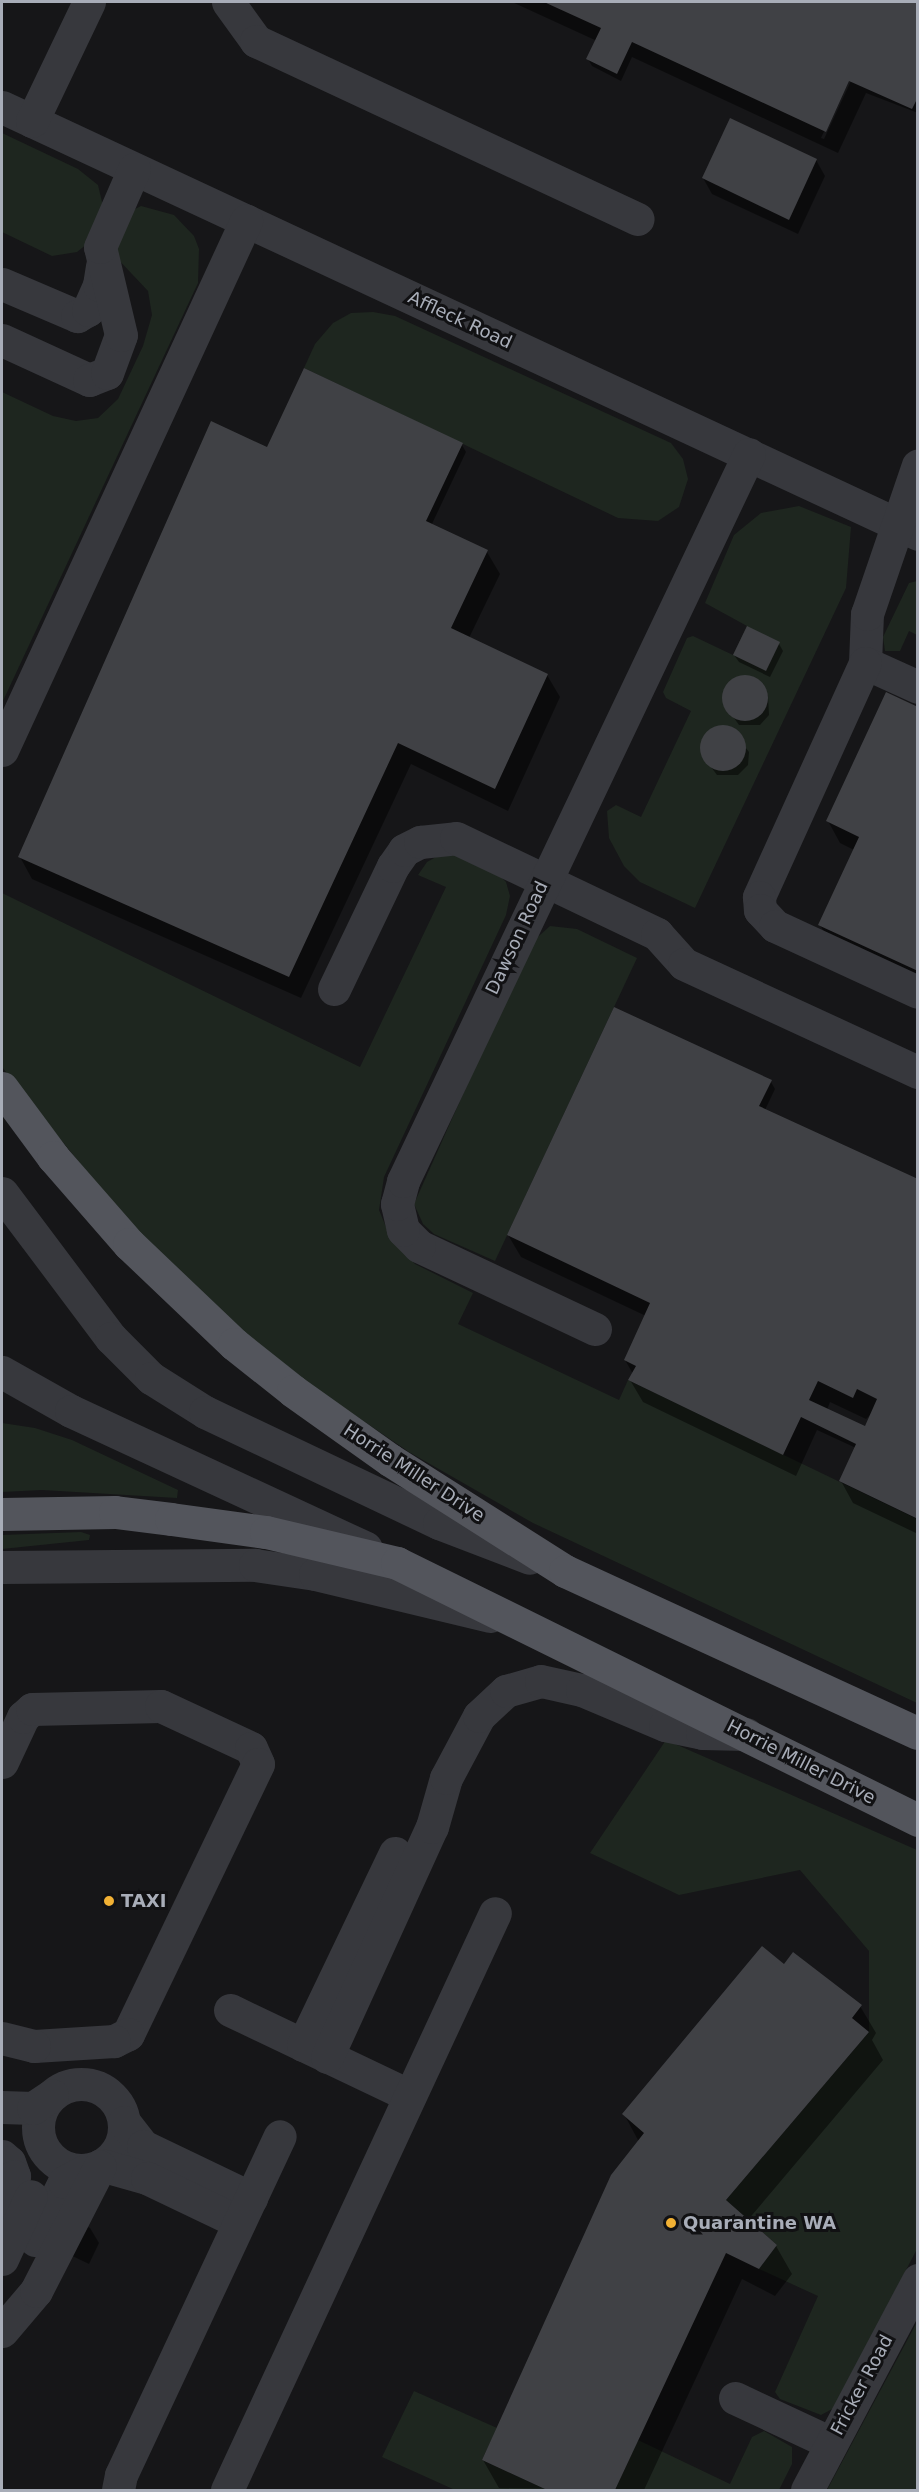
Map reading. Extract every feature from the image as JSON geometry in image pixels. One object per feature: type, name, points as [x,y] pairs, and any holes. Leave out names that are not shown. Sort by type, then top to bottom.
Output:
[{"type":"main road","name":"Horrie Miller Drive","points":[[2,1088],[53,1157],[129,1244],[234,1344],[390,1460],[565,1571],[918,1733]]},
{"type":"main road","name":"Horrie Miller Drive","points":[[2,1514],[115,1512],[266,1532],[397,1563],[918,1820]]},
{"type":"street","points":[[32,122],[89,2]]},
{"type":"street","points":[[228,2],[256,41],[637,219]]},
{"type":"street","name":"Affleck Road","points":[[2,107],[749,454],[907,530]]},
{"type":"street","points":[[2,284],[77,316],[88,310],[99,285],[103,237],[134,169]]},
{"type":"street","points":[[2,750],[246,221]]},
{"type":"street","points":[[2,340],[89,380],[101,378],[121,342],[102,266]]},
{"type":"street","name":"Dawson Road","points":[[595,1329],[419,1246],[403,1230],[398,1218],[397,1204],[403,1181],[749,454]]},
{"type":"street","points":[[918,465],[907,530],[867,614],[865,663],[762,884],[760,910],[776,926],[918,992]]},
{"type":"street","points":[[865,663],[918,687]]},
{"type":"street","points":[[334,989],[393,866],[404,850],[420,842],[438,838],[464,841],[657,934],[684,964],[918,1072]]},
{"type":"street","points":[[2,1193],[111,1338],[151,1378],[175,1394],[439,1523],[565,1571]]},
{"type":"street","points":[[2,1372],[71,1411],[397,1563]]},
{"type":"street","points":[[2,1567],[255,1565],[315,1574],[523,1624]]},
{"type":"street","points":[[315,2051],[432,1827],[446,1778],[479,1716],[506,1691],[541,1681],[582,1690],[665,1725],[702,1733],[746,1734]]},
{"type":"street","points":[[2,1762],[23,1717],[32,1709],[160,1706],[250,1748],[258,1764],[128,2034],[114,2040],[34,2046],[2,2038]]},
{"type":"street","points":[[227,2490],[495,1913]]},
{"type":"street","points":[[230,2010],[410,2096]]},
{"type":"street","points":[[2,2107],[33,2108],[52,2095],[76,2084],[102,2089],[120,2109],[124,2122],[143,2146],[245,2210]]},
{"type":"street","points":[[2,2259],[40,2177],[45,2151],[37,2128],[44,2104],[52,2095]]},
{"type":"street","points":[[2,2310],[64,2181],[96,2167],[119,2146],[124,2122]]},
{"type":"street","points":[[2,2134],[45,2151],[63,2167],[96,2167],[147,2178],[245,2210]]},
{"type":"street","points":[[118,2490],[121,2475],[280,2136]]},
{"type":"street","points":[[2,2156],[9,2162],[14,2176],[2,2207]]},
{"type":"street","points":[[2,2331],[36,2291],[96,2167]]},
{"type":"street","name":"Fricker Road","points":[[807,2490],[918,2280]]},
{"type":"street","points":[[735,2398],[831,2443]]},
{"type":"shaded area","points":[[2,133],[78,169],[98,185],[103,206],[87,244],[77,252],[52,256],[2,232]]},
{"type":"shaded area","points":[[141,206],[174,215],[194,236],[199,249],[198,283],[2,703],[2,392],[53,416],[76,421],[98,418],[118,399],[143,346],[152,315],[148,291],[115,256],[129,212]]},
{"type":"shaded area","points":[[373,312],[395,316],[671,443],[683,459],[688,479],[679,507],[658,521],[618,518],[304,368],[315,344],[333,323],[351,313]]},
{"type":"shaded area","points":[[799,506],[851,527],[846,588],[695,908],[640,882],[624,866],[609,838],[607,811],[616,805],[641,817],[691,711],[666,698],[663,692],[687,638],[693,636],[733,655],[747,626],[705,603],[734,535],[761,513]]},
{"type":"shaded area","points":[[917,581],[917,635],[909,631],[900,651],[885,651],[883,637],[909,583]]},
{"type":"shaded area","points":[[443,853],[461,855],[493,869],[506,882],[510,896],[506,915],[384,1177],[379,1210],[391,1239],[415,1264],[473,1293],[458,1324],[619,1400],[628,1380],[917,1519],[917,1703],[533,1523],[409,1452],[318,1390],[245,1333],[169,1263],[113,1204],[2,1067],[2,893],[360,1067],[446,887],[418,875],[427,862]]},
{"type":"shaded area","points":[[550,926],[577,929],[637,958],[495,1261],[434,1234],[423,1224],[414,1204],[530,944]]},
{"type":"shaded area","points":[[2,1423],[35,1428],[72,1440],[178,1490],[177,1498],[42,1490],[2,1492]]},
{"type":"shaded area","points":[[81,1532],[90,1535],[89,1540],[2,1549],[2,1535]]},
{"type":"shaded area","points":[[666,1740],[917,1850],[917,2249],[834,2408],[821,2415],[780,2399],[775,2392],[818,2296],[759,2269],[777,2245],[726,2200],[869,2032],[869,1951],[800,1870],[679,1895],[590,1853]]},
{"type":"shaded area","points":[[917,2322],[917,2490],[827,2490]]},
{"type":"shaded area","points":[[414,2391],[497,2428],[482,2460],[547,2490],[455,2490],[382,2457]]},
{"type":"shaded area","points":[[764,2431],[792,2447],[792,2464],[779,2490],[615,2490],[638,2440],[730,2484],[752,2437]]},
{"type":"building","points":[[544,2],[918,2],[918,97],[912,109],[849,81],[826,132],[632,42],[617,74],[586,59],[601,28]]},
{"type":"building","points":[[730,118],[817,159],[789,220],[702,178]]},
{"type":"building","points":[[304,368],[463,443],[426,521],[488,550],[451,628],[548,674],[495,789],[398,743],[289,977],[18,857],[211,421],[267,447]]},
{"type":"building","points":[[747,626],[780,642],[766,671],[733,655]]},
{"type":"building","points":[[745,675],[761,682],[768,698],[761,714],[745,721],[729,714],[722,698],[729,682]]},
{"type":"building","points":[[886,692],[918,707],[918,971],[818,925],[859,837],[826,821]]},
{"type":"building","points":[[723,725],[739,732],[746,748],[739,764],[723,771],[707,764],[700,748],[707,732]]},
{"type":"building","points":[[614,1007],[772,1080],[759,1106],[918,1179],[918,1519],[839,1481],[856,1444],[801,1417],[783,1455],[628,1380],[636,1366],[624,1360],[650,1303],[507,1235]],"holes":[[[818,1381],[853,1398],[857,1389],[877,1399],[865,1426],[809,1400]]]},
{"type":"building","name":"Quarantine WA","points":[[762,1946],[784,1964],[793,1952],[862,2005],[852,2018],[869,2032],[726,2200],[777,2245],[759,2269],[726,2253],[615,2490],[547,2490],[482,2460],[611,2175],[644,2133],[622,2114]]},
{"type":"place","name":"TAXI","points":[[109,1901]]},
{"type":"place","name":"Quarantine WA","points":[[671,2223]]}]
